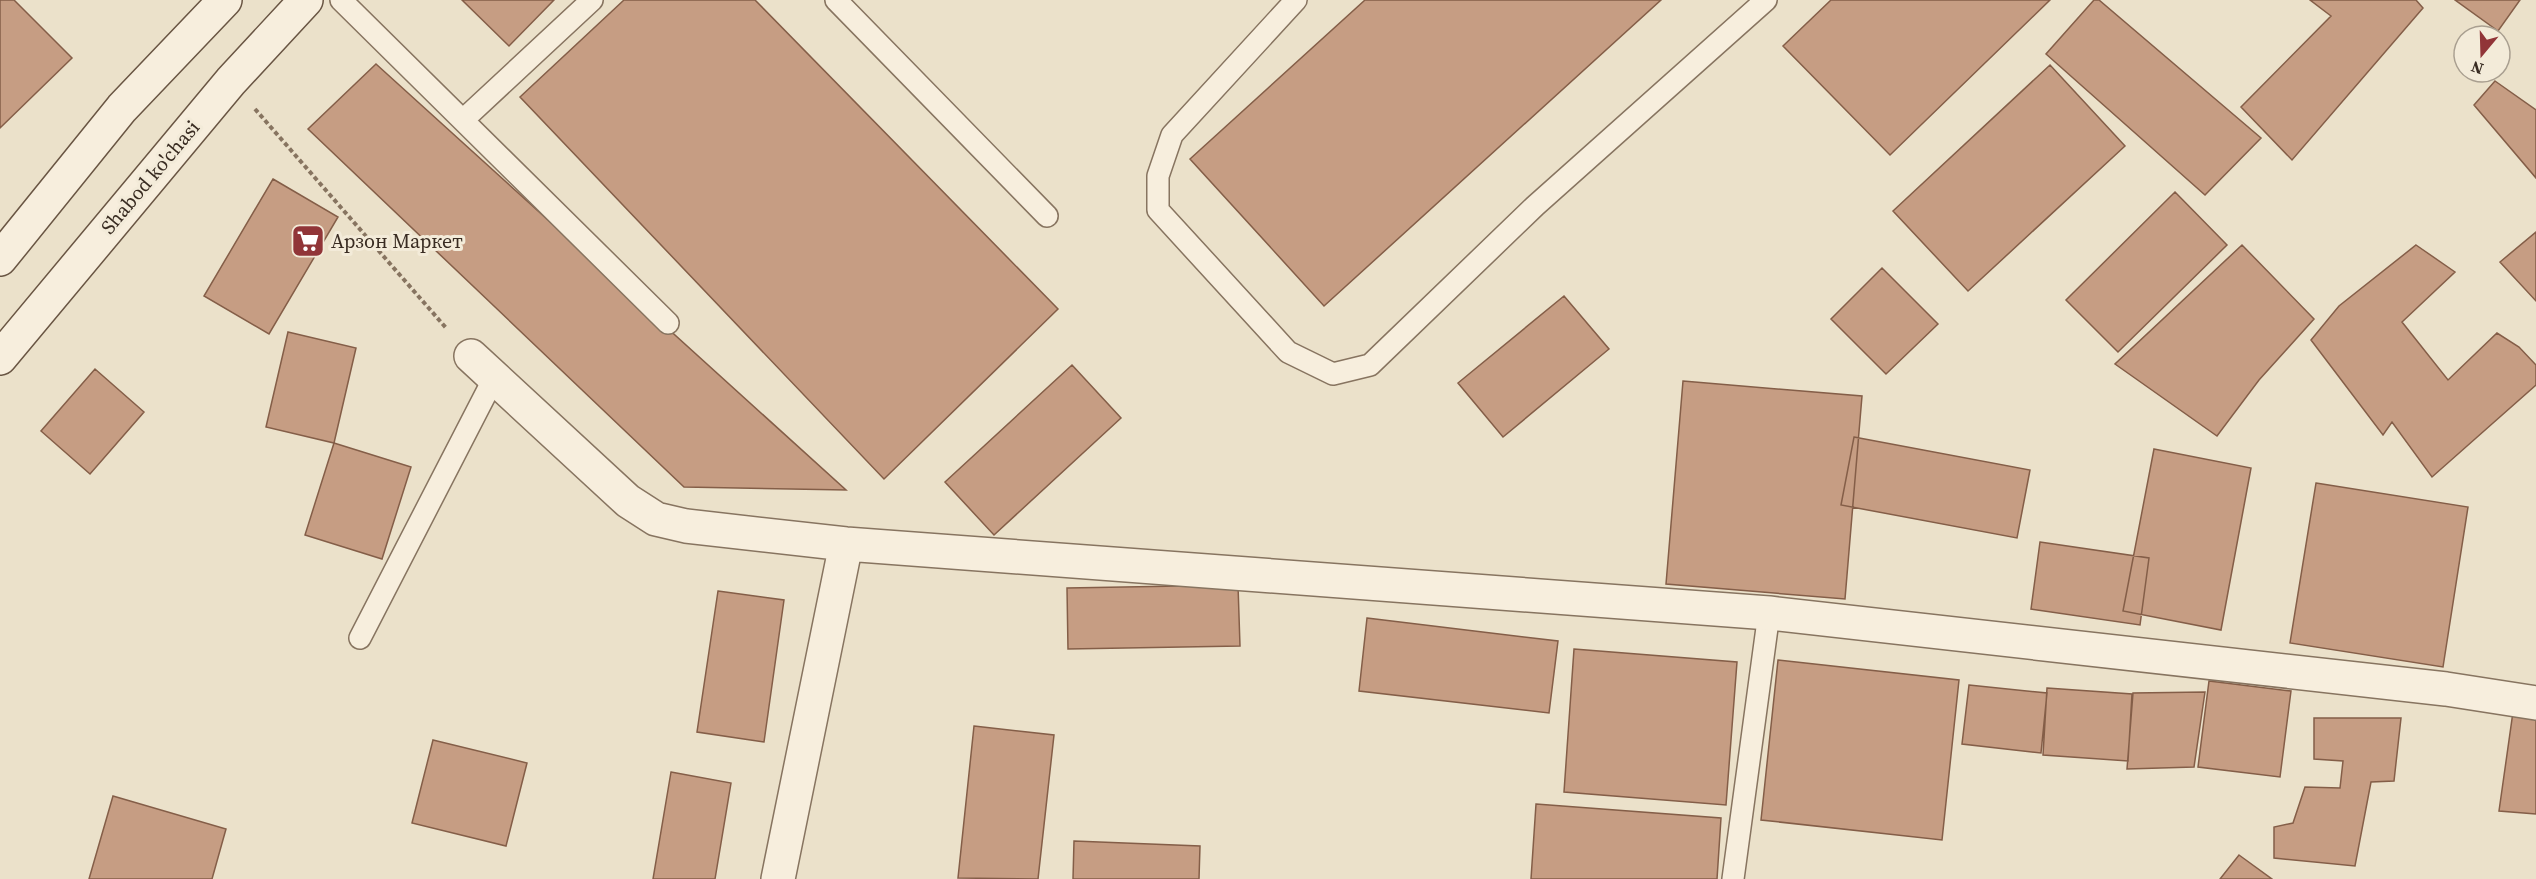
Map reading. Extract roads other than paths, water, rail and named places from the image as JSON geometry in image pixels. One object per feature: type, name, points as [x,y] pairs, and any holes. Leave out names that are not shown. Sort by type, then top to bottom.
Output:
[{"type":"street","points":[[0,259],[122,108],[225,0]]},
{"type":"street","name":"Shabod ko'chasi","points":[[0,358],[231,81],[306,0]]},
{"type":"street","points":[[483,367],[628,501],[656,519],[686,526],[846,544],[1769,613],[2446,689],[2536,703]]},
{"type":"street","points":[[778,879],[846,544]]},
{"type":"lane","points":[[341,0],[668,323]]},
{"type":"lane","points":[[463,120],[592,0]]},
{"type":"lane","points":[[837,0],[1047,216]]},
{"type":"lane","points":[[1296,0],[1172,135],[1158,176],[1158,210],[1288,352],[1333,374],[1370,364],[1535,206],[1766,0]]},
{"type":"lane","points":[[360,638],[483,367]]},
{"type":"lane","points":[[1733,879],[1769,613]]},
{"type":"place","name":"Арзон Маркет","points":[[308,241]]}]
